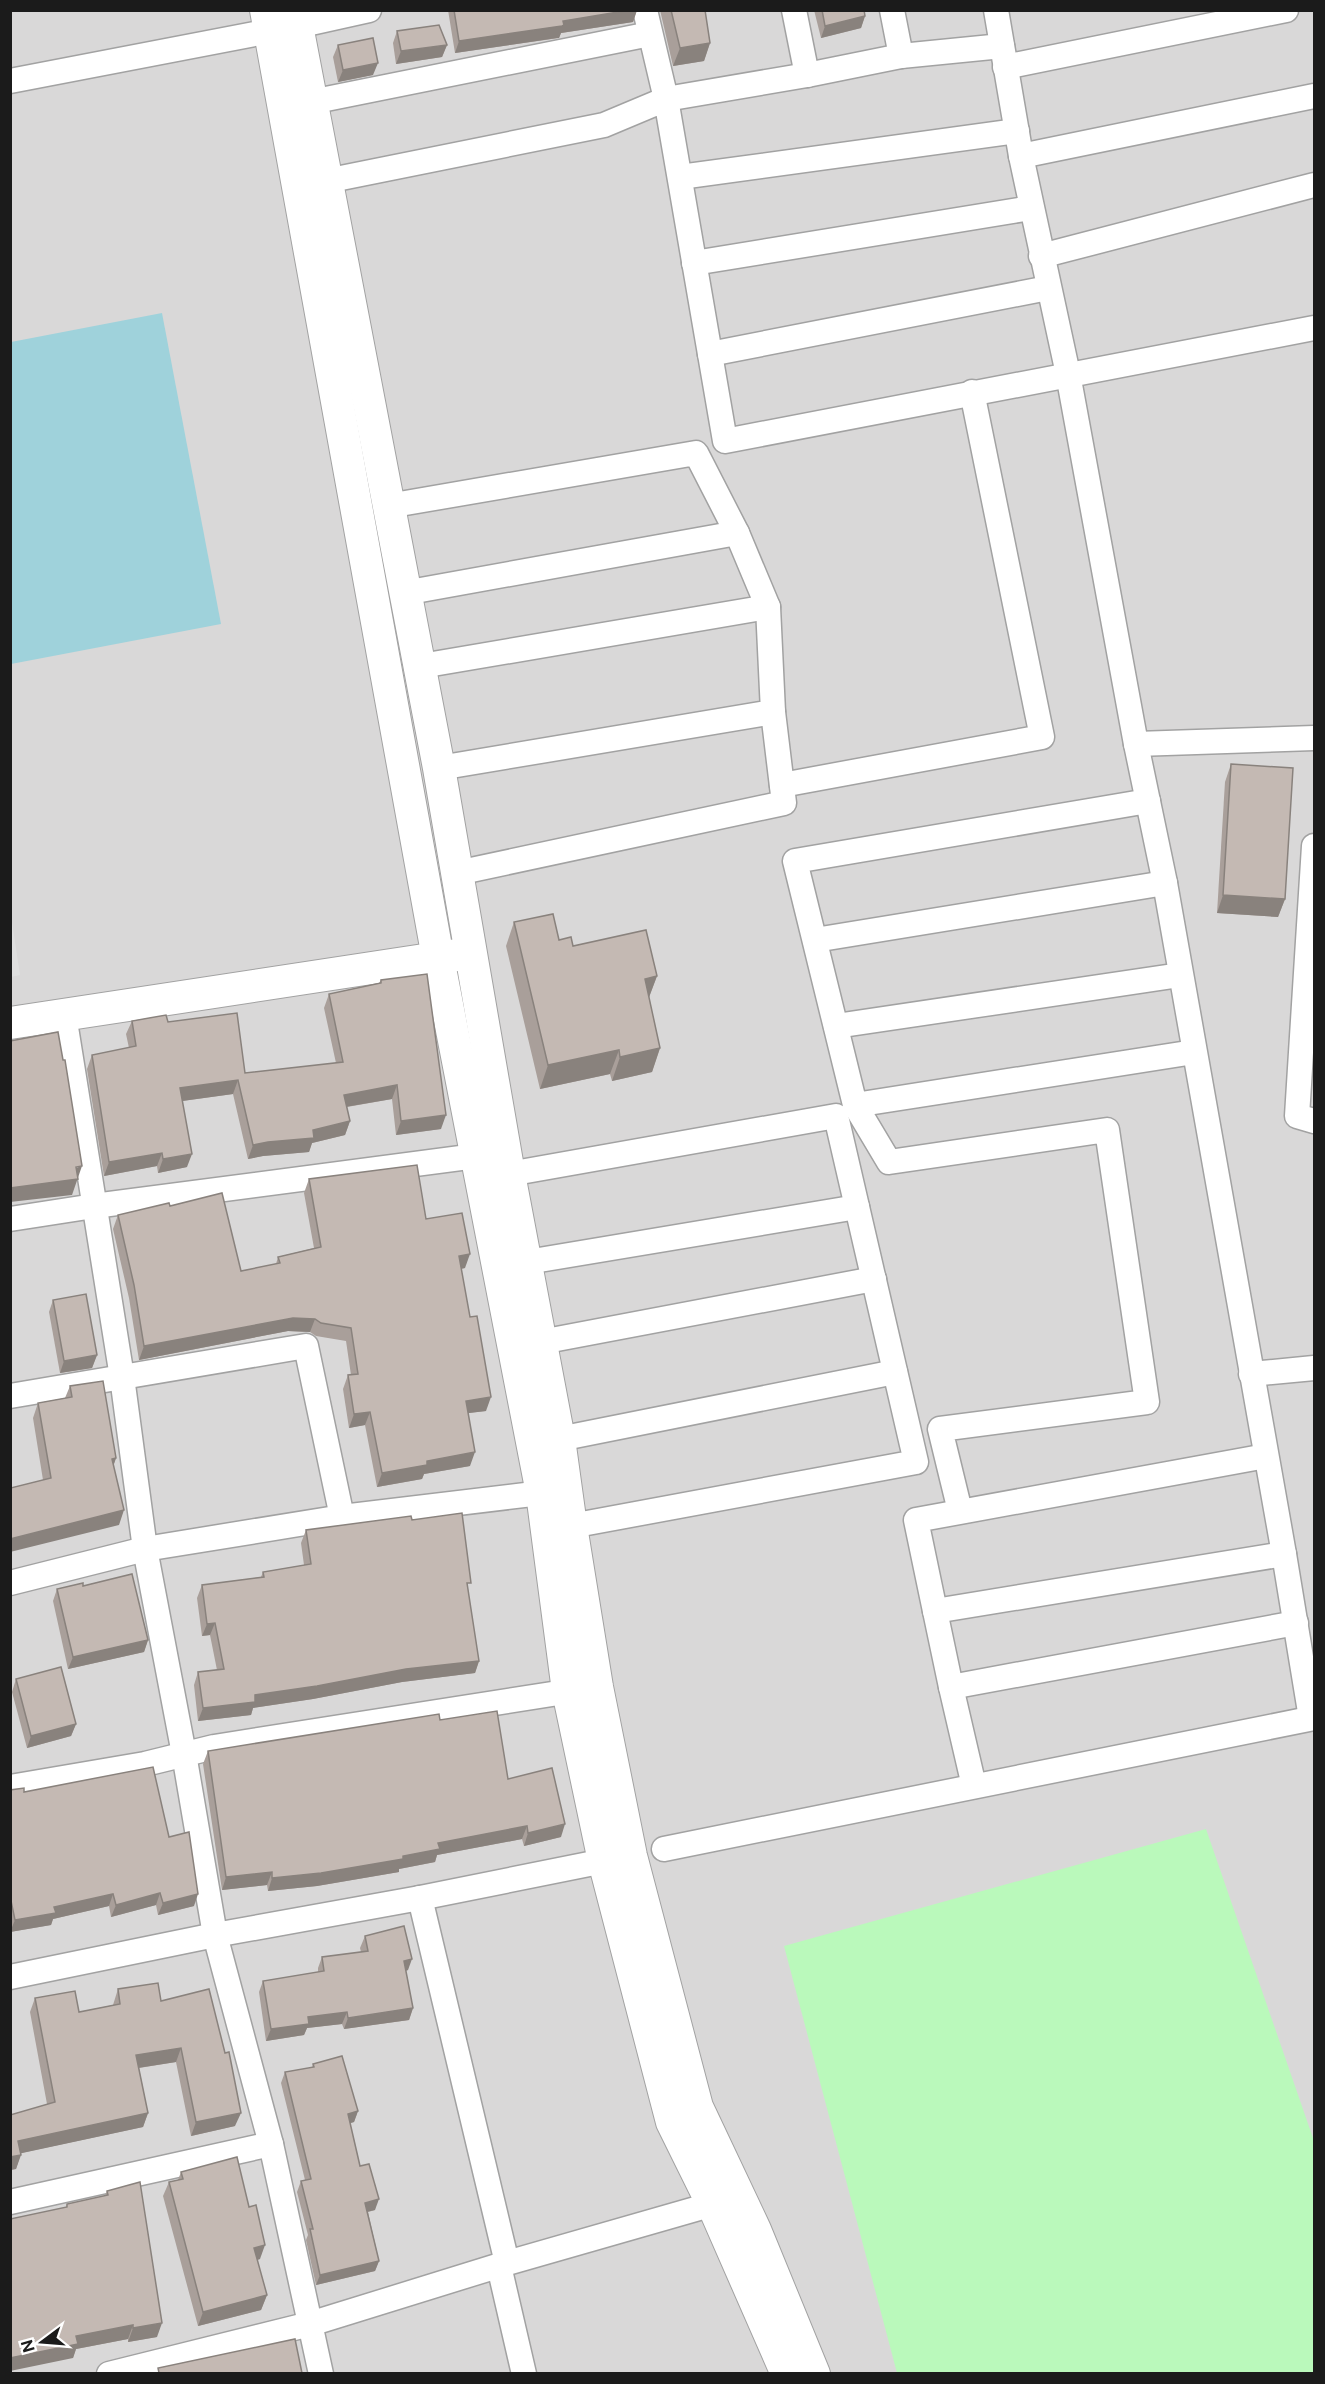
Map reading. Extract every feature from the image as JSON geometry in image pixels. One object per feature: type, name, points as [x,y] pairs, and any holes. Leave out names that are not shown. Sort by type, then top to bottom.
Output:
[{"type":"street","points":[[10,81],[282,20],[369,10]]},
{"type":"street","points":[[645,10],[666,99],[725,441],[1314,327]]},
{"type":"street","points":[[794,10],[807,75]]},
{"type":"street","points":[[892,10],[901,56]]},
{"type":"street","points":[[664,1849],[1313,1718],[1165,883],[1136,744],[1068,374],[1031,208],[996,10]]},
{"type":"street","points":[[327,181],[604,125],[666,99],[901,56],[1004,57],[1286,10]]},
{"type":"street","points":[[282,20],[311,102],[404,593],[421,666],[509,1174],[527,1262],[528,1345],[554,1492],[583,1689],[617,1858],[658,2013],[672,2122],[726,2200],[814,2373]]},
{"type":"street","points":[[282,20],[438,958],[476,1156],[528,1345],[559,1439],[554,1492],[571,1526],[583,1689]]},
{"type":"street","points":[[311,102],[650,34]]},
{"type":"street","points":[[1021,156],[1314,96]]},
{"type":"street","points":[[680,177],[1017,131]]},
{"type":"street","points":[[1041,256],[1314,185]]},
{"type":"street","points":[[694,263],[1031,208]]},
{"type":"street","points":[[710,354],[1048,288]]},
{"type":"street","points":[[782,784],[1042,736],[972,392]]},
{"type":"street","points":[[388,506],[696,453],[736,533],[768,607],[773,712],[784,803],[457,873]]},
{"type":"street","points":[[404,593],[736,533]]},
{"type":"street","points":[[421,666],[768,607]]},
{"type":"street","points":[[439,768],[773,712]]},
{"type":"street","points":[[1136,744],[1314,738]]},
{"type":"street","points":[[960,1511],[940,1429],[1147,1402],[1107,1130],[889,1162],[855,1105],[795,861],[1148,801]]},
{"type":"street","points":[[1314,846],[1297,1116],[1314,1121]]},
{"type":"street","points":[[814,940],[1165,883]]},
{"type":"street","points":[[10,1023],[471,952]]},
{"type":"street","points":[[836,1026],[1180,975]]},
{"type":"street","points":[[64,1015],[122,1377],[145,1549],[215,1935],[272,2144],[321,2373]]},
{"type":"street","points":[[855,1105],[1194,1052]]},
{"type":"street","points":[[509,1174],[836,1116],[916,1462],[571,1526]]},
{"type":"street","points":[[10,1219],[476,1156]]},
{"type":"street","points":[[527,1262],[857,1207]]},
{"type":"street","points":[[528,1345],[874,1279]]},
{"type":"street","points":[[10,1396],[306,1346],[342,1517]]},
{"type":"street","points":[[1251,1374],[1314,1368]]},
{"type":"street","points":[[559,1439],[895,1372]]},
{"type":"street","points":[[974,1786],[916,1520],[1266,1456]]},
{"type":"street","points":[[10,1583],[145,1549],[342,1517],[554,1492]]},
{"type":"street","points":[[935,1611],[1284,1554]]},
{"type":"street","points":[[951,1687],[1296,1623]]},
{"type":"street","points":[[10,1787],[145,1764],[184,1754],[305,1731],[583,1689]]},
{"type":"street","points":[[10,1977],[617,1858]]},
{"type":"street","points":[[420,1898],[503,2264],[524,2373]]},
{"type":"street","points":[[10,2202],[272,2144]]},
{"type":"street","points":[[108,2373],[141,2370],[310,2324],[503,2264],[726,2200]]},
{"type":"street","points":[[726,2200],[788,2373]]},
{"type":"shaded area","points":[[11,11],[1314,11],[1314,2373],[11,2373]]},
{"type":"shaded area","points":[[10,909],[20,975],[11,977],[10,977]]},
{"type":"green space","points":[[1206,1829],[1314,2141],[1314,2373],[897,2373],[784,1946]]},
{"type":"water","points":[[162,313],[221,624],[11,664],[11,342]]},
{"type":"building","points":[[454,10],[630,10],[563,21],[562,26],[459,41]]},
{"type":"building","points":[[671,10],[705,10],[710,43],[680,48]]},
{"type":"building","points":[[822,10],[864,10],[865,16],[825,26]]},
{"type":"building","points":[[439,25],[447,45],[401,51],[397,31]]},
{"type":"building","points":[[373,38],[378,63],[343,70],[338,45]]},
{"type":"building","points":[[1231,764],[1293,768],[1285,899],[1223,895]]},
{"type":"building","points":[[553,914],[559,940],[571,937],[573,946],[646,930],[657,976],[645,979],[660,1048],[620,1057],[619,1050],[548,1065],[514,922]]},
{"type":"building","points":[[427,974],[446,1115],[401,1121],[397,1085],[344,1095],[350,1121],[313,1130],[314,1138],[253,1145],[238,1080],[180,1088],[192,1154],[163,1159],[162,1153],[109,1162],[92,1055],[136,1046],[132,1021],[166,1015],[168,1022],[237,1013],[245,1073],[343,1062],[329,994],[381,983],[381,980]]},
{"type":"building","points":[[58,1032],[63,1060],[65,1060],[82,1166],[76,1167],[78,1179],[10,1188],[10,1041]]},
{"type":"building","points":[[417,1165],[426,1219],[462,1213],[470,1254],[459,1256],[470,1317],[477,1316],[491,1397],[466,1401],[475,1452],[427,1461],[427,1465],[382,1473],[370,1412],[354,1414],[348,1375],[358,1374],[351,1328],[321,1323],[315,1319],[293,1318],[144,1346],[134,1285],[118,1215],[169,1203],[170,1206],[222,1193],[241,1271],[280,1263],[278,1257],[321,1247],[309,1179]]},
{"type":"building","points":[[86,1294],[97,1355],[64,1361],[53,1300]]},
{"type":"building","points":[[103,1381],[116,1458],[112,1459],[124,1510],[10,1539],[10,1486],[11,1488],[51,1478],[38,1403],[72,1397],[70,1386]]},
{"type":"building","points":[[462,1513],[471,1583],[467,1583],[479,1661],[406,1669],[255,1695],[255,1702],[203,1708],[198,1672],[224,1669],[215,1623],[207,1624],[202,1585],[264,1577],[263,1572],[311,1564],[306,1530],[411,1516],[412,1520]]},
{"type":"building","points":[[132,1574],[148,1640],[73,1657],[57,1589],[83,1583],[83,1586]]},
{"type":"building","points":[[61,1667],[76,1724],[31,1736],[16,1679]]},
{"type":"building","points":[[497,1711],[508,1779],[552,1768],[565,1824],[528,1833],[527,1826],[438,1843],[440,1849],[403,1856],[403,1859],[321,1873],[272,1878],[272,1872],[226,1877],[208,1751],[439,1714],[440,1720]]},
{"type":"building","points":[[153,1767],[169,1837],[189,1832],[198,1894],[163,1903],[160,1893],[116,1905],[113,1894],[54,1907],[56,1913],[15,1920],[10,1896],[10,1790],[24,1788],[24,1792]]},
{"type":"building","points":[[404,1926],[412,1959],[404,1961],[413,2008],[348,2018],[347,2012],[308,2017],[309,2024],[271,2029],[263,1981],[324,1971],[322,1957],[368,1951],[365,1936]]},
{"type":"building","points":[[158,1983],[161,2001],[209,1989],[225,2053],[229,2052],[241,2113],[196,2122],[181,2048],[136,2055],[148,2113],[18,2141],[21,2155],[10,2157],[10,2115],[55,2102],[35,1998],[75,1991],[79,2012],[120,2004],[118,1989]]},
{"type":"building","points":[[342,2056],[358,2111],[348,2114],[360,2166],[369,2164],[379,2199],[365,2203],[379,2261],[320,2275],[310,2229],[313,2229],[301,2181],[311,2179],[285,2072],[314,2067],[313,2064]]},
{"type":"building","points":[[237,2157],[249,2207],[256,2205],[265,2245],[254,2248],[267,2295],[203,2312],[169,2182],[183,2179],[181,2172]]},
{"type":"building","points":[[140,2182],[162,2323],[133,2328],[133,2325],[76,2336],[78,2344],[10,2358],[10,2219],[67,2207],[67,2204],[108,2195],[107,2191]]},
{"type":"building","points":[[295,2339],[302,2373],[159,2373],[158,2368]]}]
